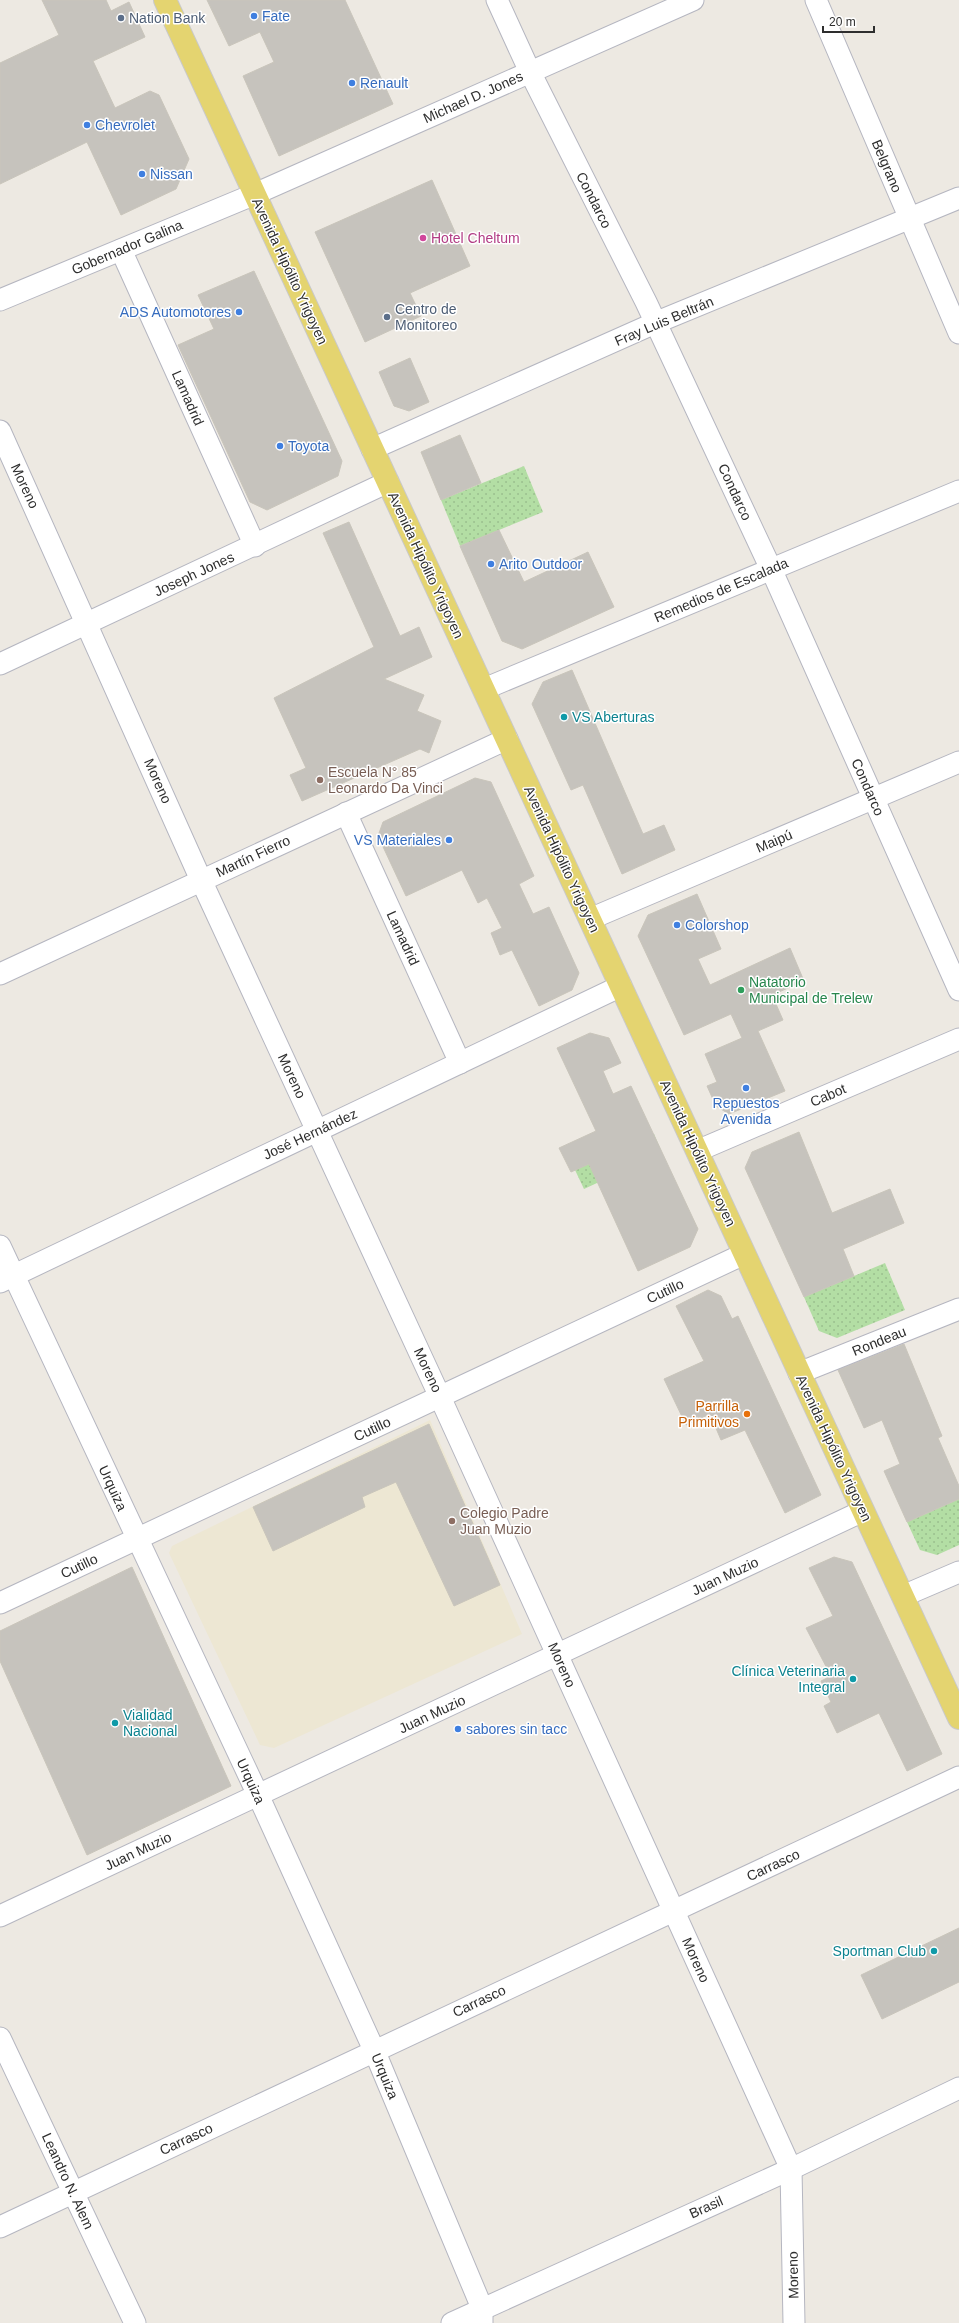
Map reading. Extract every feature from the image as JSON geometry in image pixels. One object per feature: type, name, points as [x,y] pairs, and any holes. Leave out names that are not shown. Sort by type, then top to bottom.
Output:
[{"type":"main road","name":"Avenida Hipólito Yrigoyen","points":[[165,0],[959,1718]]},
{"type":"street","name":"Condarco","points":[[497,0],[530,72],[656,324],[771,569],[959,990]]},
{"type":"street","name":"Michael D. Jones","points":[[255,194],[693,0]]},
{"type":"street","name":"Belgrano","points":[[816,0],[959,333]]},
{"type":"street","name":"Gobernador Galina","points":[[0,300],[255,194]]},
{"type":"street","name":"Fray Luis Beltrán","points":[[372,449],[656,324],[959,198]]},
{"type":"street","name":"Lamadrid","points":[[120,250],[255,546]]},
{"type":"street","name":"Moreno","points":[[0,432],[88,625],[201,880],[440,1397],[791,2169],[794,2323]]},
{"type":"street","name":"Joseph Jones","points":[[0,664],[88,625],[388,482]]},
{"type":"street","name":"Remedios de Escalada","points":[[484,689],[959,491]]},
{"type":"street","name":"Martín Fierro","points":[[0,974],[507,739]]},
{"type":"street","name":"Maipú","points":[[590,919],[959,762]]},
{"type":"street","name":"Lamadrid","points":[[346,814],[460,1063]]},
{"type":"street","name":"José Hernández","points":[[7,1279],[621,986]]},
{"type":"street","name":"Cabot","points":[[697,1151],[959,1039]]},
{"type":"street","name":"Urquiza","points":[[0,1246],[7,1279],[137,1540],[258,1795],[374,2050],[482,2316]]},
{"type":"street","name":"Cutillo","points":[[0,1603],[744,1254]]},
{"type":"street","name":"Rondeau","points":[[799,1373],[959,1309]]},
{"type":"street","name":"Juan Muzio","points":[[0,1916],[864,1511]]},
{"type":"street","points":[[903,1596],[959,1572]]},
{"type":"street","name":"Carrasco","points":[[0,2227],[374,2050],[674,1912],[959,1777]]},
{"type":"street","name":"Leandro N. Alem","points":[[0,2038],[136,2323]]},
{"type":"street","name":"Brasil","points":[[452,2323],[482,2316],[959,2088]]},
{"type":"shaded area","points":[[430,1420],[522,1634],[274,1748],[260,1745],[169,1553],[172,1546]]},
{"type":"green space","points":[[524,466],[543,512],[460,546],[441,500]]},
{"type":"green space","points":[[654,1134],[662,1153],[584,1189],[575,1170]]},
{"type":"green space","points":[[885,1263],[905,1310],[837,1338],[819,1331],[804,1297]]},
{"type":"green space","points":[[959,1499],[959,1545],[937,1555],[920,1550],[907,1522]]},
{"type":"building","points":[[42,0],[106,0],[111,11],[129,2],[145,37],[93,61],[115,108],[150,91],[159,95],[189,159],[176,189],[121,215],[87,142],[0,184],[0,63],[59,35]]},
{"type":"building","points":[[207,0],[345,0],[393,104],[279,156],[243,76],[274,62],[260,32],[229,46]]},
{"type":"building","points":[[432,180],[470,266],[410,293],[421,316],[365,342],[315,232]]},
{"type":"building","points":[[254,271],[342,461],[338,476],[267,510],[250,502],[178,345],[214,329],[198,295]]},
{"type":"building","points":[[410,358],[429,402],[409,411],[394,406],[379,372]]},
{"type":"building","points":[[460,435],[481,483],[441,500],[421,452]]},
{"type":"building","points":[[349,522],[400,636],[419,627],[432,657],[384,679],[424,695],[417,711],[441,721],[429,753],[420,749],[302,801],[290,775],[306,768],[274,698],[374,647],[323,533]]},
{"type":"building","points":[[499,530],[524,582],[588,552],[614,607],[522,649],[502,641],[460,546]]},
{"type":"building","points":[[572,670],[643,834],[664,825],[675,850],[622,874],[583,785],[571,790],[532,704],[543,682]]},
{"type":"building","points":[[475,778],[491,782],[534,876],[519,884],[533,914],[549,907],[579,973],[572,990],[539,1006],[512,950],[500,955],[491,933],[502,928],[487,898],[478,903],[462,870],[406,896],[378,836],[383,822]]},
{"type":"building","points":[[697,894],[721,949],[698,959],[710,985],[790,948],[804,981],[772,995],[783,1020],[758,1031],[785,1091],[729,1114],[716,1106],[707,1086],[717,1082],[705,1054],[742,1038],[731,1014],[684,1035],[638,936],[648,915]]},
{"type":"building","points":[[590,1033],[609,1038],[621,1063],[603,1071],[613,1094],[631,1086],[698,1229],[690,1247],[638,1271],[589,1164],[571,1172],[559,1148],[596,1131],[557,1048]]},
{"type":"building","points":[[799,1132],[832,1213],[890,1189],[904,1223],[843,1249],[854,1276],[804,1297],[745,1168],[752,1152]]},
{"type":"building","points":[[708,1290],[721,1296],[732,1319],[738,1316],[821,1495],[785,1513],[745,1430],[721,1440],[710,1414],[686,1425],[664,1379],[704,1361],[676,1306]]},
{"type":"building","points":[[904,1344],[942,1436],[938,1438],[959,1486],[959,1499],[907,1522],[884,1471],[900,1464],[882,1420],[864,1428],[838,1370]]},
{"type":"building","points":[[429,1424],[500,1585],[454,1606],[396,1482],[362,1497],[365,1507],[273,1551],[253,1507]]},
{"type":"building","points":[[834,1557],[852,1562],[942,1754],[907,1771],[879,1713],[837,1733],[824,1706],[831,1702],[821,1681],[831,1676],[806,1628],[833,1616],[809,1568]]},
{"type":"building","name":"Vialidad Nacional","points":[[132,1567],[231,1786],[87,1855],[0,1661],[0,1631]]},
{"type":"building","name":"Sportman Club","points":[[959,1928],[959,1982],[882,2019],[861,1975]]},
{"type":"place","name":"Fate","points":[[254,16]]},
{"type":"place","name":"Nation Bank","points":[[121,18]]},
{"type":"place","name":"Renault","points":[[352,83]]},
{"type":"place","name":"Chevrolet","points":[[87,125]]},
{"type":"place","name":"Nissan","points":[[142,174]]},
{"type":"place","name":"Hotel Cheltum","points":[[423,238]]},
{"type":"place","name":"ADS Automotores","points":[[239,312]]},
{"type":"place","name":"Centro de Monitoreo","points":[[387,317]]},
{"type":"place","name":"Toyota","points":[[280,446]]},
{"type":"place","name":"Arito Outdoor","points":[[491,564]]},
{"type":"place","name":"VS Aberturas","points":[[564,717]]},
{"type":"place","name":"Escuela N° 85 Leonardo Da Vinci","points":[[320,780]]},
{"type":"place","name":"VS Materiales","points":[[449,840]]},
{"type":"place","name":"Colorshop","points":[[677,925]]},
{"type":"place","name":"Natatorio Municipal de Trelew","points":[[741,990]]},
{"type":"place","name":"Repuestos Avenida","points":[[746,1088]]},
{"type":"place","name":"Parrilla Primitivos","points":[[747,1414]]},
{"type":"place","name":"Colegio Padre Juan Muzio","points":[[452,1521]]},
{"type":"place","name":"Clínica Veterinaria Integral","points":[[853,1679]]},
{"type":"place","name":"Vialidad Nacional","points":[[115,1723]]},
{"type":"place","name":"sabores sin tacc","points":[[458,1729]]},
{"type":"place","name":"Sportman Club","points":[[934,1951]]}]
